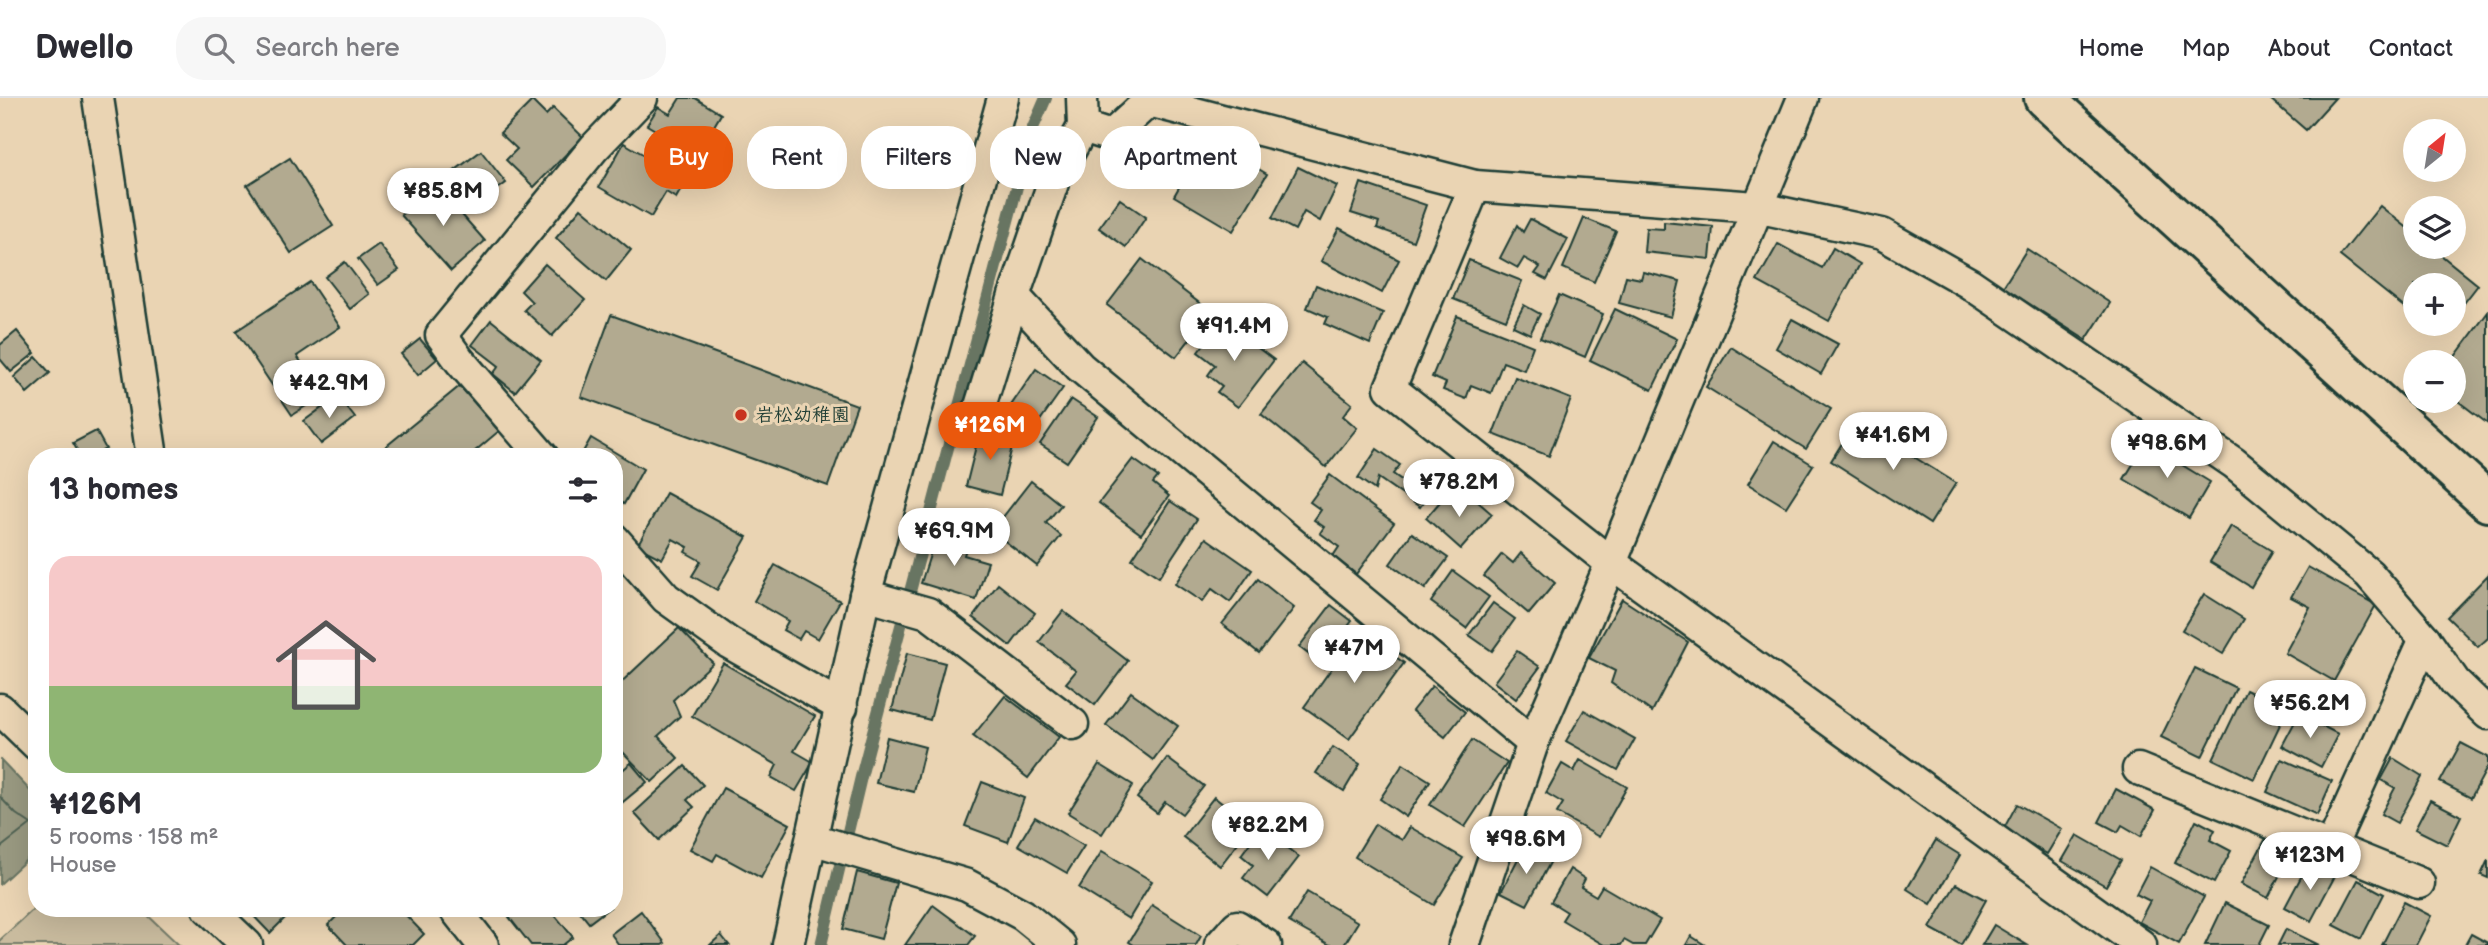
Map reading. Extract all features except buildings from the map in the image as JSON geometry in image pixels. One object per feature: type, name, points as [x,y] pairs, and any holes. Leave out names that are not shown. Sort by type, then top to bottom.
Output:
[{"type":"street","points":[[98,98],[151,448]]},
{"type":"street","points":[[535,448],[441,335],[594,148],[642,98]]},
{"type":"street","points":[[788,945],[816,840],[842,707],[1003,98]]},
{"type":"street","points":[[1464,945],[1533,743],[1611,563],[1802,98]]},
{"type":"street","points":[[2044,98],[2483,487]]},
{"type":"street","points":[[978,413],[1054,180],[1083,113],[1111,136],[1149,101],[1475,186],[1756,207],[1882,234],[1969,283],[2234,463],[2369,574],[2425,639],[2455,682],[2488,714]]},
{"type":"street","points":[[1475,186],[1390,388],[1611,563],[2141,945]]},
{"type":"street","points":[[1014,296],[1080,367],[1533,743]]},
{"type":"street","points":[[623,549],[666,598],[729,643],[842,707]]},
{"type":"street","points":[[873,597],[928,613],[1073,724]]},
{"type":"street","points":[[2331,848],[2425,639]]},
{"type":"street","points":[[0,709],[28,737]]},
{"type":"street","points":[[2138,769],[2419,883]]},
{"type":"street","points":[[816,840],[967,885],[1023,915],[1060,945]]},
{"type":"street","points":[[217,917],[247,945]]},
{"type":"street","points":[[461,917],[483,945]]},
{"type":"street","points":[[1220,945],[1237,926],[1266,945]]},
{"type":"shaded area","points":[[28,914],[28,917],[149,917],[179,945],[0,945],[0,940]]},
{"type":"water","points":[[1,760],[28,788],[28,858],[0,884]]},
{"type":"waterway","points":[[821,945],[861,777],[1032,130],[1046,98]]},
{"type":"place","name":"岩松幼稚園","points":[[741,415]]}]
